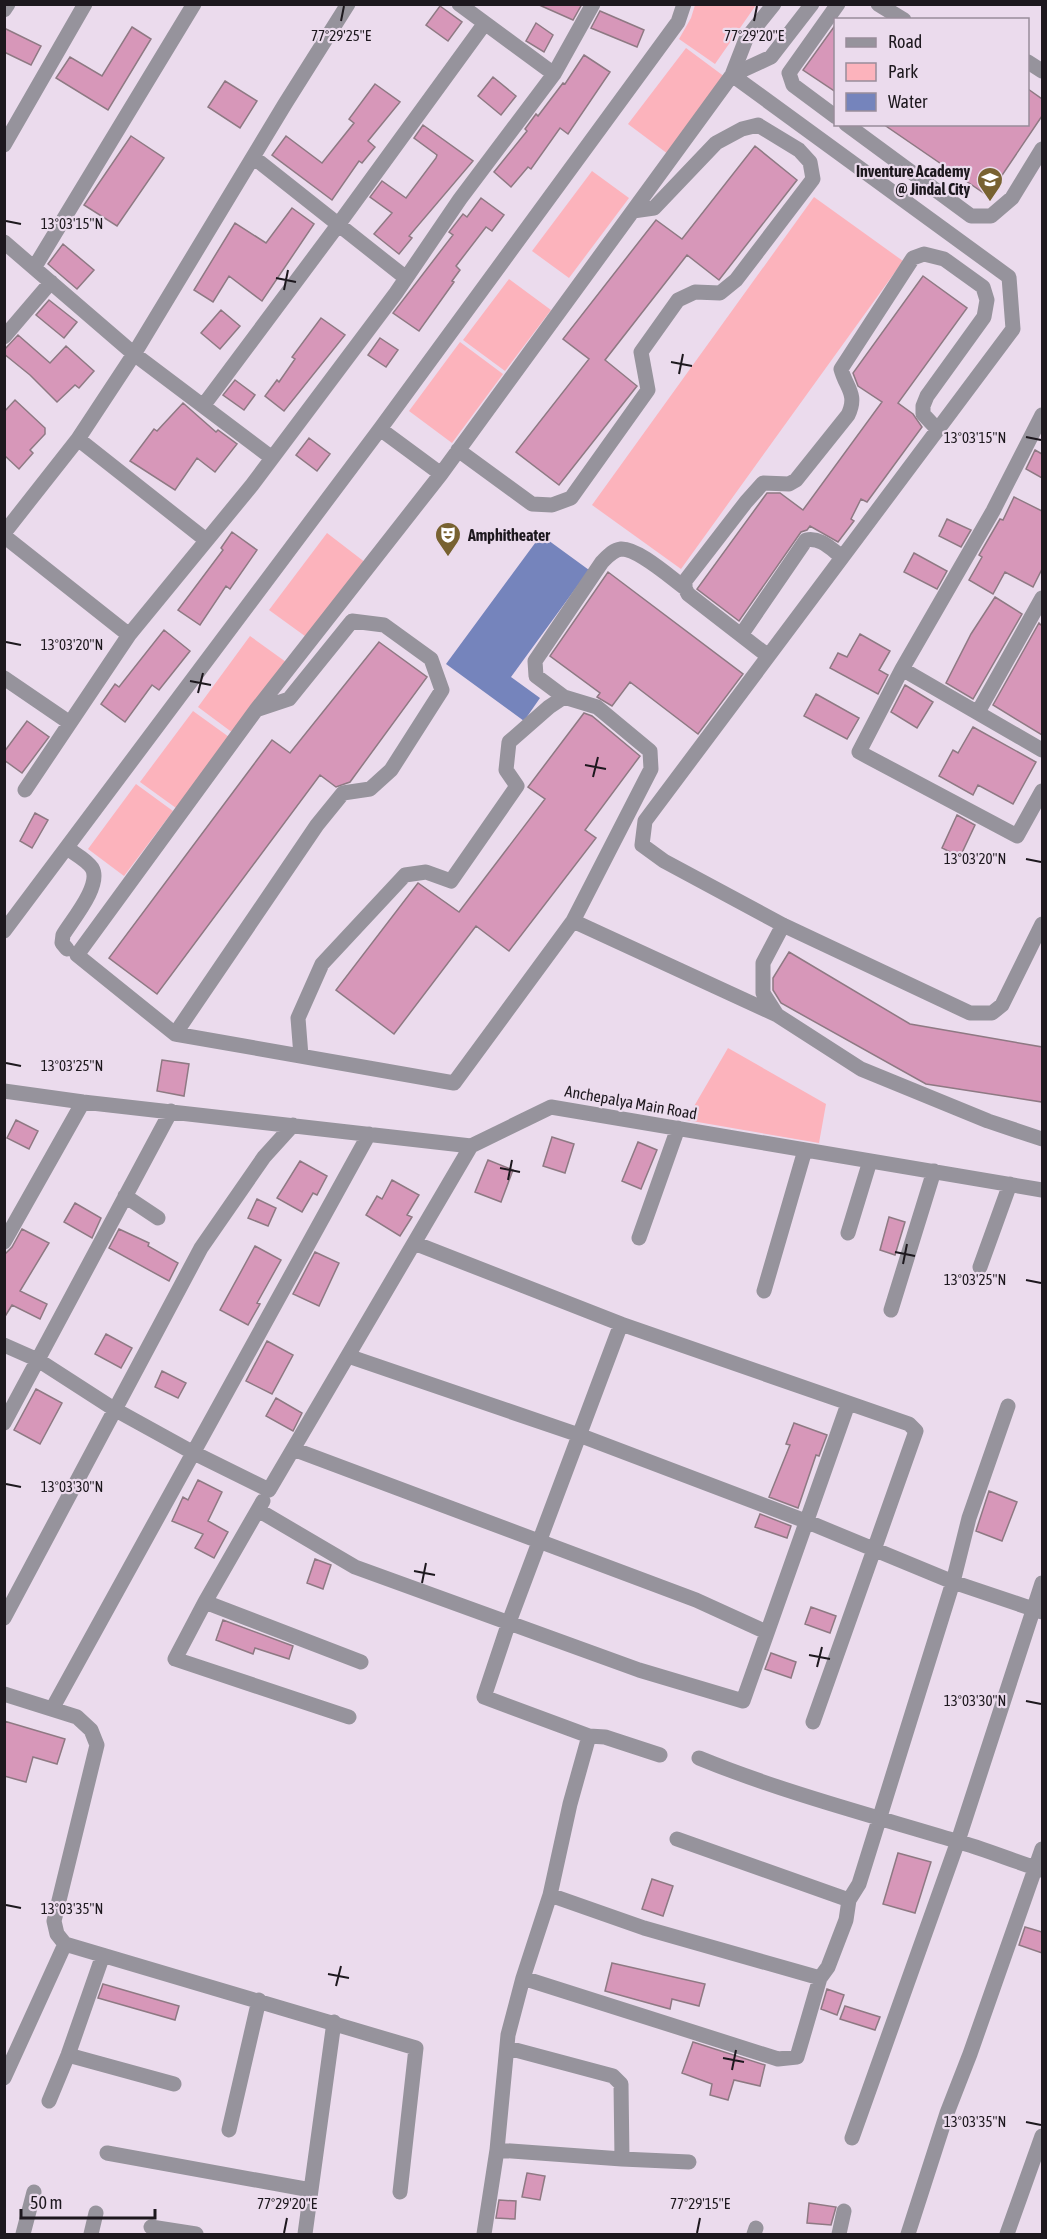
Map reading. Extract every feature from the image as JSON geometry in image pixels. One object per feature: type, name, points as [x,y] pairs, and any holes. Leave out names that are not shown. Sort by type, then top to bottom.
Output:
[{"type":"street","points":[[4,10],[8,4]]},
{"type":"street","points":[[4,145],[85,4]]},
{"type":"street","points":[[34,268],[194,4]]},
{"type":"street","points":[[129,635],[4,534],[78,439],[134,354],[348,4]]},
{"type":"street","points":[[459,4],[554,74]]},
{"type":"street","points":[[26,790],[129,635],[272,458],[554,74],[593,4]]},
{"type":"street","points":[[4,931],[380,429],[678,22],[684,4]]},
{"type":"street","points":[[685,588],[634,551],[622,549],[612,552],[602,562],[535,661],[536,676],[564,697],[597,707],[650,752],[651,769],[573,921],[454,1083],[175,1034],[77,955],[256,711],[441,474],[732,75],[746,39],[774,4]]},
{"type":"street","points":[[732,75],[771,57],[813,4]]},
{"type":"street","points":[[834,116],[793,85],[789,73],[838,4]]},
{"type":"street","points":[[878,4],[901,18]]},
{"type":"street","points":[[203,406],[485,23]]},
{"type":"street","points":[[1029,63],[1042,71]]},
{"type":"street","points":[[732,75],[1009,277],[1013,328],[645,821],[642,845],[664,861],[783,925],[970,1013],[992,1013],[1002,1005],[1042,924]]},
{"type":"street","points":[[458,450],[532,504],[552,505],[571,498],[648,390],[641,352],[647,343],[678,300],[695,292],[720,293],[736,280],[813,179],[810,162],[799,150],[758,126],[742,129],[716,143],[654,208],[633,211]]},
{"type":"street","points":[[849,126],[971,216],[991,216],[1012,198],[1042,149]]},
{"type":"street","points":[[253,157],[406,278]]},
{"type":"street","points":[[4,242],[134,354],[272,458]]},
{"type":"street","points":[[768,656],[688,594],[685,581],[763,483],[789,484],[796,480],[848,415],[853,404],[851,390],[844,381],[841,369],[913,258],[924,254],[944,259],[983,288],[987,300],[984,317],[937,381],[923,406],[923,414],[937,429]]},
{"type":"street","points":[[4,337],[51,282]]},
{"type":"street","points":[[1042,415],[993,511],[902,669],[860,752],[1017,836],[1042,791]]},
{"type":"street","points":[[380,429],[441,474]]},
{"type":"street","points":[[78,439],[207,540]]},
{"type":"street","points":[[741,635],[806,540],[813,539],[821,542],[842,557]]},
{"type":"street","points":[[978,712],[1042,598]]},
{"type":"street","points":[[175,1034],[317,825],[343,793],[370,789],[391,770],[442,690],[431,660],[384,625],[352,621],[289,699],[256,711]]},
{"type":"street","points":[[902,669],[1042,750]]},
{"type":"street","points":[[4,678],[70,723]]},
{"type":"street","points":[[301,1056],[298,1017],[322,964],[405,875],[426,873],[451,880],[517,786],[506,770],[509,742],[564,697]]},
{"type":"street","points":[[67,848],[89,864],[95,877],[93,887],[63,935],[62,943],[67,949]]},
{"type":"street","points":[[573,921],[777,1015],[861,1069],[988,1121],[1042,1139]]},
{"type":"street","points":[[777,1015],[763,993],[763,963],[783,925]]},
{"type":"street","points":[[4,1091],[471,1146],[269,1490],[175,1659],[349,1717]]},
{"type":"street","points":[[4,1242],[83,1102]]},
{"type":"street","name":"Anchepalya Main Road","points":[[471,1146],[551,1107],[1042,1190]]},
{"type":"street","points":[[4,1423],[171,1111]]},
{"type":"street","points":[[4,1618],[201,1248],[264,1157],[293,1125]]},
{"type":"street","points":[[639,1238],[678,1128]]},
{"type":"street","points":[[52,1709],[369,1134]]},
{"type":"street","points":[[764,1291],[805,1150]]},
{"type":"street","points":[[848,1233],[870,1161]]},
{"type":"street","points":[[891,1310],[934,1172]]},
{"type":"street","points":[[980,1267],[1010,1184]]},
{"type":"street","points":[[125,1196],[158,1218]]},
{"type":"street","points":[[414,1244],[621,1324],[909,1424],[916,1431],[813,1722]]},
{"type":"street","points":[[621,1324],[509,1622],[484,1697],[589,1736],[605,1737],[660,1755]]},
{"type":"street","points":[[4,1345],[38,1360],[114,1410],[269,1490]]},
{"type":"street","points":[[348,1356],[579,1435],[808,1522],[952,1582],[1038,1610]]},
{"type":"street","points":[[258,1510],[355,1567],[639,1670],[743,1701],[848,1404]]},
{"type":"street","points":[[523,1978],[778,2059],[796,2057],[820,1978],[828,1967],[846,1920],[849,1900],[859,1884],[952,1582],[969,1518],[1008,1406]]},
{"type":"street","points":[[293,1449],[696,1600],[766,1632]]},
{"type":"street","points":[[852,2138],[1038,1610],[1042,1584]]},
{"type":"street","points":[[205,1602],[361,1662]]},
{"type":"street","points":[[4,1694],[77,1717],[91,1730],[97,1745],[54,1920],[57,1934],[65,1944],[416,2048],[400,2192]]},
{"type":"street","points":[[484,2235],[497,2150],[508,2035],[523,1978],[550,1895],[570,1804],[589,1736]]},
{"type":"street","points":[[699,1758],[879,1819],[958,1841],[1039,1869]]},
{"type":"street","points":[[677,1839],[849,1900]]},
{"type":"street","points":[[908,2235],[947,2113],[1039,1869],[1042,1849]]},
{"type":"street","points":[[550,1895],[644,1928],[820,1978]]},
{"type":"street","points":[[4,2078],[65,1944]]},
{"type":"street","points":[[49,2101],[68,2055],[103,1955]]},
{"type":"street","points":[[229,2130],[259,2000]]},
{"type":"street","points":[[305,2235],[334,2022]]},
{"type":"street","points":[[508,2048],[613,2076],[621,2084],[622,2159]]},
{"type":"street","points":[[68,2055],[174,2084]]},
{"type":"street","points":[[1007,2235],[1042,2136]]},
{"type":"street","points":[[497,2150],[688,2162]]},
{"type":"street","points":[[107,2153],[311,2190]]},
{"type":"street","points":[[23,2235],[34,2192]]},
{"type":"street","points":[[839,2235],[844,2211]]},
{"type":"street","points":[[91,2235],[96,2213]]},
{"type":"street","points":[[151,2227],[196,2235]]},
{"type":"green space","points":[[695,5],[756,5],[715,64],[679,39],[691,18]]},
{"type":"green space","points":[[686,48],[725,77],[668,154],[628,124]]},
{"type":"green space","points":[[592,171],[629,198],[569,278],[532,251]]},
{"type":"green space","points":[[814,197],[903,261],[681,569],[592,505]]},
{"type":"green space","points":[[509,279],[551,310],[505,371],[463,340]]},
{"type":"green space","points":[[460,342],[503,374],[452,443],[409,411]]},
{"type":"green space","points":[[327,533],[366,563],[309,639],[269,610]]},
{"type":"green space","points":[[250,636],[286,662],[233,733],[198,707]]},
{"type":"green space","points":[[193,711],[229,737],[176,808],[140,782]]},
{"type":"green space","points":[[136,784],[173,811],[124,876],[88,849]]},
{"type":"green space","points":[[728,1048],[826,1104],[819,1143],[686,1120]]},
{"type":"water","points":[[541,535],[589,570],[511,677],[540,698],[524,721],[446,664]]},
{"type":"building","points":[[537,4],[582,4],[573,20]]},
{"type":"building","points":[[440,6],[462,22],[448,41],[426,25]]},
{"type":"building","points":[[600,11],[644,30],[637,47],[591,28]]},
{"type":"building","points":[[536,23],[553,35],[544,52],[526,41]]},
{"type":"building","points":[[132,27],[151,39],[108,110],[56,78],[70,57],[102,76]]},
{"type":"building","points":[[834,27],[834,91],[803,70]]},
{"type":"building","points":[[4,28],[41,46],[31,65],[4,52]]},
{"type":"building","points":[[584,55],[610,72],[568,134],[560,128],[531,169],[528,167],[511,187],[494,172],[527,131],[525,129],[536,114],[538,116],[563,83],[565,84]]},
{"type":"building","points":[[493,77],[516,96],[501,115],[478,96]]},
{"type":"building","points":[[225,81],[257,101],[240,128],[208,107]]},
{"type":"building","points":[[375,84],[400,102],[368,141],[375,147],[362,163],[359,161],[332,200],[272,155],[286,136],[322,163],[354,123],[349,119]]},
{"type":"building","points":[[1029,90],[1042,99],[1042,116],[988,196],[886,126],[1029,126]]},
{"type":"building","points":[[423,125],[473,161],[409,236],[412,238],[399,254],[374,234],[392,213],[370,197],[382,181],[406,198],[436,158],[437,155],[414,138]]},
{"type":"building","points":[[131,136],[164,158],[117,226],[84,205]]},
{"type":"building","points":[[755,146],[797,180],[719,280],[687,255],[605,360],[637,386],[559,485],[516,452],[589,359],[563,339],[656,220],[682,239]]},
{"type":"building","points":[[481,198],[504,215],[492,231],[486,227],[456,266],[460,270],[452,281],[454,282],[419,331],[393,313],[453,235],[449,232],[463,214],[467,217]]},
{"type":"building","points":[[292,208],[314,224],[262,301],[229,276],[213,302],[194,290],[235,223],[266,243]]},
{"type":"building","points":[[63,244],[94,270],[77,289],[48,264]]},
{"type":"building","points":[[923,276],[967,308],[898,403],[913,414],[922,427],[867,502],[861,499],[851,519],[854,521],[838,542],[810,526],[801,532],[739,621],[697,589],[767,493],[780,493],[803,510],[882,402],[858,386],[853,373]]},
{"type":"building","points":[[49,300],[77,322],[64,338],[36,315]]},
{"type":"building","points":[[221,310],[240,326],[220,349],[201,333]]},
{"type":"building","points":[[321,318],[345,335],[284,411],[265,396],[277,380],[279,382],[295,359],[292,357]]},
{"type":"building","points":[[18,335],[50,363],[66,346],[94,371],[79,388],[75,385],[57,402],[30,375],[4,354],[4,350]]},
{"type":"building","points":[[380,338],[398,350],[386,367],[368,355]]},
{"type":"building","points":[[235,380],[255,395],[244,410],[223,395]]},
{"type":"building","points":[[15,400],[45,428],[45,434],[30,450],[33,453],[19,469],[4,455],[4,412]]},
{"type":"building","points":[[183,403],[216,432],[218,430],[237,444],[215,472],[197,458],[175,490],[130,461],[154,429],[157,431]]},
{"type":"building","points":[[309,438],[330,454],[317,471],[296,455]]},
{"type":"building","points":[[1035,450],[1042,454],[1042,478],[1026,469]]},
{"type":"building","points":[[1014,497],[1042,511],[1042,569],[1033,587],[1005,572],[993,594],[969,580],[982,557],[979,555],[1000,519],[1003,520]]},
{"type":"building","points":[[947,519],[971,530],[961,547],[939,536]]},
{"type":"building","points":[[232,532],[257,550],[230,589],[226,586],[200,625],[178,610],[223,550],[221,548]]},
{"type":"building","points":[[914,553],[947,571],[937,589],[904,572]]},
{"type":"building","points":[[608,572],[743,674],[698,734],[630,682],[612,706],[597,697],[600,693],[550,656]]},
{"type":"building","points":[[995,597],[1022,614],[973,699],[946,683],[971,634]]},
{"type":"building","points":[[1039,623],[1042,626],[1042,735],[993,705]]},
{"type":"building","points":[[164,630],[190,651],[159,690],[152,685],[125,722],[101,704],[115,684],[119,687]]},
{"type":"building","points":[[860,634],[890,651],[879,670],[888,675],[878,694],[830,668],[838,653],[847,657]]},
{"type":"building","points":[[379,642],[427,677],[350,782],[336,787],[320,775],[157,994],[109,958],[272,740],[290,753]]},
{"type":"building","points":[[905,685],[933,702],[917,728],[891,712]]},
{"type":"building","points":[[816,694],[859,718],[847,739],[804,716]]},
{"type":"building","points":[[584,713],[592,716],[640,756],[585,830],[596,838],[509,951],[476,926],[394,1034],[336,990],[418,883],[459,912],[545,799],[528,787]]},
{"type":"building","points":[[27,721],[49,737],[22,773],[4,760],[4,752]]},
{"type":"building","points":[[973,727],[1036,762],[1013,804],[978,785],[973,795],[939,776],[953,750],[958,753]]},
{"type":"building","points":[[35,813],[48,820],[32,848],[20,841]]},
{"type":"building","points":[[957,815],[975,825],[960,857],[942,848]]},
{"type":"building","points":[[789,952],[910,1024],[1042,1047],[1042,1102],[926,1084],[781,1003],[773,990],[773,978]]},
{"type":"building","points":[[162,1060],[189,1064],[184,1096],[157,1091]]},
{"type":"building","points":[[16,1120],[38,1131],[29,1149],[7,1138]]},
{"type":"building","points":[[552,1137],[574,1144],[565,1173],[543,1166]]},
{"type":"building","points":[[638,1142],[657,1150],[641,1189],[622,1181]]},
{"type":"building","points":[[488,1160],[513,1170],[501,1202],[475,1192]]},
{"type":"building","points":[[300,1161],[327,1176],[317,1195],[313,1193],[302,1212],[277,1198]]},
{"type":"building","points":[[392,1180],[419,1195],[407,1215],[412,1217],[400,1236],[366,1215],[377,1196],[382,1199]]},
{"type":"building","points":[[257,1199],[276,1208],[268,1226],[248,1218]]},
{"type":"building","points":[[75,1203],[101,1218],[92,1238],[64,1222]]},
{"type":"building","points":[[889,1217],[905,1222],[895,1255],[880,1250]]},
{"type":"building","points":[[22,1229],[49,1243],[20,1291],[47,1304],[40,1319],[12,1305],[4,1318],[4,1255],[12,1247]]},
{"type":"building","points":[[119,1229],[149,1243],[148,1246],[178,1263],[169,1281],[109,1248]]},
{"type":"building","points":[[255,1246],[281,1260],[257,1303],[260,1304],[248,1325],[220,1310]]},
{"type":"building","points":[[315,1252],[339,1263],[319,1306],[293,1294]]},
{"type":"building","points":[[106,1334],[132,1348],[121,1368],[95,1354]]},
{"type":"building","points":[[267,1341],[293,1355],[272,1394],[246,1381]]},
{"type":"building","points":[[162,1371],[186,1383],[178,1398],[155,1387]]},
{"type":"building","points":[[36,1389],[62,1403],[40,1444],[14,1430]]},
{"type":"building","points":[[276,1398],[302,1413],[293,1431],[266,1416]]},
{"type":"building","points":[[794,1423],[827,1435],[819,1456],[816,1455],[798,1508],[769,1497],[790,1445],[786,1444]]},
{"type":"building","points":[[198,1480],[222,1492],[208,1521],[228,1532],[214,1558],[195,1548],[203,1534],[172,1521],[183,1497],[188,1500]]},
{"type":"building","points":[[989,1491],[1017,1502],[1002,1541],[976,1531]]},
{"type":"building","points":[[760,1514],[791,1526],[787,1538],[755,1527]]},
{"type":"building","points":[[315,1559],[331,1565],[323,1589],[307,1583]]},
{"type":"building","points":[[811,1607],[836,1616],[830,1633],[805,1624]]},
{"type":"building","points":[[223,1620],[293,1646],[289,1659],[255,1648],[253,1654],[216,1640]]},
{"type":"building","points":[[771,1653],[796,1662],[791,1678],[765,1669]]},
{"type":"building","points":[[4,1721],[65,1739],[57,1764],[33,1757],[26,1782],[4,1776]]},
{"type":"building","points":[[898,1853],[931,1862],[915,1913],[883,1904]]},
{"type":"building","points":[[652,1879],[673,1886],[663,1916],[642,1909]]},
{"type":"building","points":[[1025,1927],[1042,1932],[1042,1953],[1019,1945]]},
{"type":"building","points":[[612,1963],[705,1984],[699,2006],[672,1999],[670,2009],[605,1991]]},
{"type":"building","points":[[103,1984],[179,2006],[175,2020],[98,1998]]},
{"type":"building","points":[[827,1989],[844,1995],[837,2015],[821,2009]]},
{"type":"building","points":[[845,2006],[880,2017],[875,2030],[840,2019]]},
{"type":"building","points":[[693,2042],[765,2065],[760,2086],[734,2080],[728,2100],[710,2095],[712,2084],[682,2073]]},
{"type":"building","points":[[527,2173],[545,2176],[540,2200],[522,2197]]},
{"type":"building","points":[[499,2200],[516,2201],[515,2219],[496,2218]]},
{"type":"building","points":[[809,2203],[836,2207],[831,2225],[807,2223]]},
{"type":"place","name":"Inventure Academy @ Jindal City","points":[[990,203]]},
{"type":"place","name":"Amphitheater","points":[[448,558]]}]
